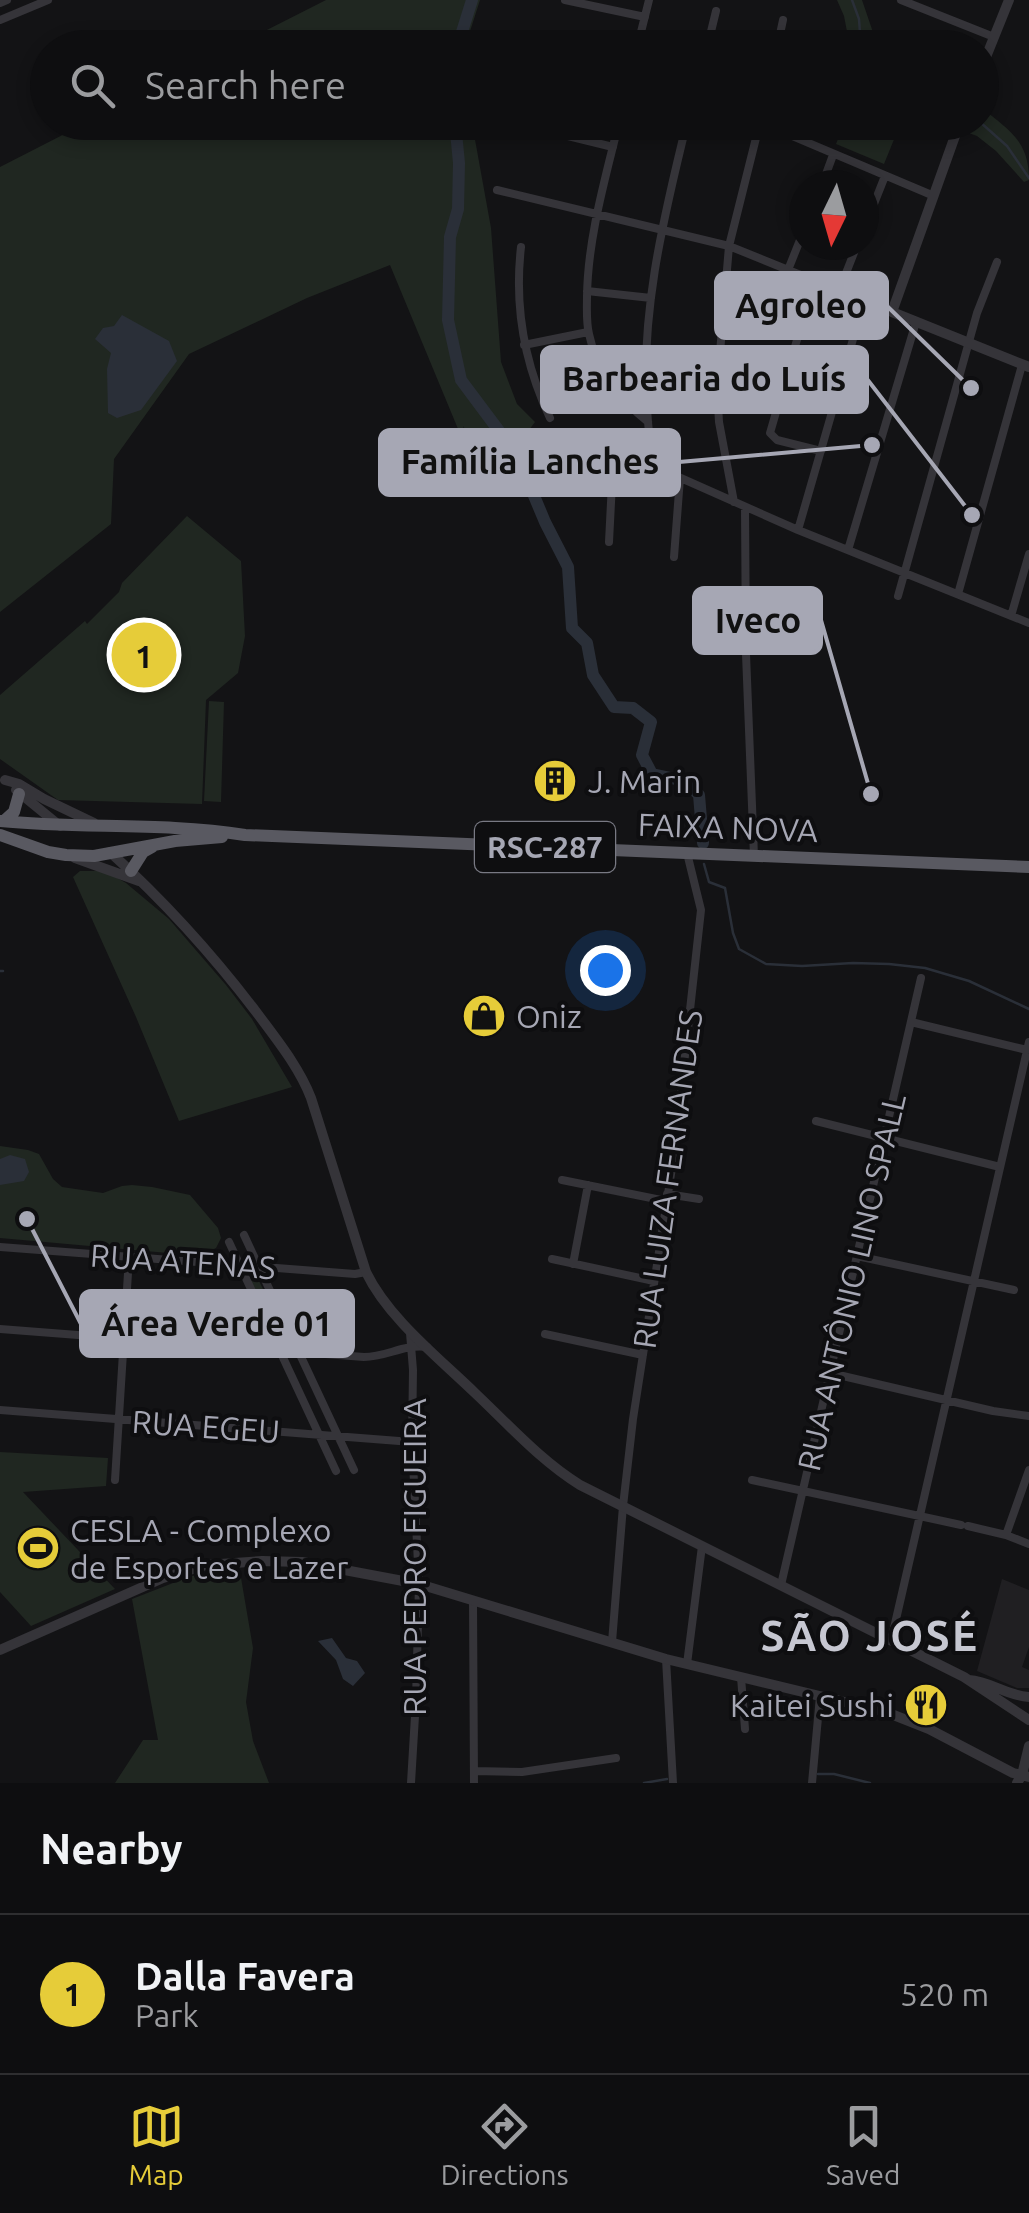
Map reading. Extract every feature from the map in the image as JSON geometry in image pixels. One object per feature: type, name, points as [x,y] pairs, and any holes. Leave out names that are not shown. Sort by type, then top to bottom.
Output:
[{"type":"highway","points":[[1,826],[14,812],[19,794]]},
{"type":"highway","name":"FAIXA NOVA","points":[[1,826],[202,828],[245,835],[1029,867]]},
{"type":"highway","name":"FAIXA NOVA","points":[[1,826],[36,849],[66,855],[94,856],[157,844],[245,835]]},
{"type":"highway","points":[[60,826],[66,855]]},
{"type":"highway","points":[[100,826],[110,852]]},
{"type":"highway","points":[[135,876],[143,852],[157,844]]},
{"type":"street","points":[[0,20],[48,0]]},
{"type":"street","points":[[565,0],[645,17]]},
{"type":"street","points":[[642,30],[649,0]]},
{"type":"street","points":[[901,0],[978,30]]},
{"type":"street","points":[[996,30],[1008,0]]},
{"type":"street","points":[[711,30],[716,11]]},
{"type":"street","points":[[781,30],[783,20]]},
{"type":"street","points":[[587,140],[613,146]]},
{"type":"street","points":[[614,140],[590,253],[588,332],[608,379],[648,422]]},
{"type":"street","points":[[656,468],[648,422],[650,298],[684,140]]},
{"type":"street","points":[[734,503],[717,399],[729,246],[756,140]]},
{"type":"street","points":[[799,140],[934,196]]},
{"type":"street","points":[[892,312],[954,140]]},
{"type":"street","points":[[828,170],[833,155]]},
{"type":"street","points":[[879,191],[885,176]]},
{"type":"street","points":[[497,190],[729,246],[1026,366],[958,594]]},
{"type":"street","points":[[521,247],[518,293],[524,345],[550,418]]},
{"type":"street","points":[[788,270],[792,260]]},
{"type":"street","points":[[839,291],[851,260]]},
{"type":"street","points":[[898,596],[976,313],[997,262]]},
{"type":"street","points":[[814,281],[770,433],[777,440],[821,451]]},
{"type":"street","points":[[587,291],[650,298]]},
{"type":"street","points":[[798,530],[864,301]]},
{"type":"street","points":[[848,550],[916,322]]},
{"type":"street","points":[[524,345],[588,332]]},
{"type":"street","points":[[557,457],[656,468],[1029,623]]},
{"type":"street","points":[[609,542],[613,463]]},
{"type":"street","points":[[674,557],[680,478]]},
{"type":"street","points":[[745,508],[754,856]]},
{"type":"street","points":[[1011,616],[1029,554]]},
{"type":"street","points":[[3,778],[60,826]]},
{"type":"street","points":[[3,778],[100,826]]},
{"type":"street","points":[[110,852],[208,950],[298,1072],[311,1098],[373,1286],[410,1330],[557,1470],[968,1680],[1029,1720]]},
{"type":"street","name":"RUA LUIZA FERNANDES","points":[[612,1642],[623,1506],[667,1198],[700,910],[686,853]]},
{"type":"street","points":[[66,855],[135,876]]},
{"type":"street","name":"RUA ANTÔNIO LINO SPALL","points":[[781,1586],[921,978]]},
{"type":"street","points":[[891,1641],[1028,1046],[911,1022]]},
{"type":"street","points":[[816,1121],[1000,1167]]},
{"type":"street","points":[[562,1180],[667,1198],[699,1199]]},
{"type":"street","points":[[573,1264],[588,1185]]},
{"type":"street","points":[[244,1236],[354,1470]]},
{"type":"street","points":[[230,1242],[336,1471]]},
{"type":"street","name":"RUA ATENAS","points":[[0,1247],[366,1272]]},
{"type":"street","points":[[857,1256],[1014,1290]]},
{"type":"street","points":[[115,1480],[128,1257]]},
{"type":"street","points":[[552,1259],[654,1281]]},
{"type":"street","points":[[0,1329],[374,1357],[411,1345],[427,1347]]},
{"type":"street","name":"RUA PEDRO FIGUEIRA","points":[[410,1330],[419,1584],[411,1783]]},
{"type":"street","points":[[545,1334],[643,1355]]},
{"type":"street","points":[[830,1372],[1029,1416]]},
{"type":"street","name":"RUA EGEU","points":[[0,1410],[412,1442]]},
{"type":"street","points":[[1006,1535],[1029,1470]]},
{"type":"street","points":[[752,1480],[964,1525],[1029,1544]]},
{"type":"street","points":[[687,1664],[702,1546]]},
{"type":"street","points":[[0,1650],[162,1578],[206,1565],[262,1560],[302,1562],[419,1584],[666,1659],[886,1712],[929,1729],[1023,1779],[1029,1746]]},
{"type":"street","points":[[473,1600],[474,1783]]},
{"type":"street","points":[[666,1659],[673,1783]]},
{"type":"street","points":[[741,1677],[745,1729]]},
{"type":"street","points":[[968,1680],[978,1680],[1013,1696],[1029,1697]]},
{"type":"street","points":[[812,1783],[820,1696]]},
{"type":"street","points":[[474,1771],[522,1772],[616,1758]]},
{"type":"shaded area","points":[[326,0],[480,0],[470,30],[267,30]]},
{"type":"shaded area","points":[[837,0],[862,0],[872,30],[847,30]]},
{"type":"shaded area","points":[[999,122],[1022,146],[1029,180],[1024,182],[982,140],[999,140]]},
{"type":"shaded area","points":[[53,140],[475,140],[491,228],[501,362],[517,404],[535,422],[520,442],[516,481],[493,468],[463,426],[473,465],[390,265],[307,298],[189,354],[114,459],[111,524],[0,612],[0,167]]},
{"type":"shaded area","points":[[838,140],[894,140],[884,164],[836,144]]},
{"type":"shaded area","points":[[122,315],[169,341],[177,361],[141,410],[117,418],[108,413],[107,369],[111,353],[95,339]]},
{"type":"shaded area","points":[[187,516],[241,561],[245,636],[238,673],[206,700],[202,804],[58,800],[0,759],[0,695],[85,621],[87,624]]},
{"type":"shaded area","points":[[209,701],[224,702],[221,802],[204,801]]},
{"type":"shaded area","points":[[80,871],[105,871],[169,919],[252,1019],[292,1087],[179,1121],[73,877]]},
{"type":"shaded area","points":[[0,1146],[39,1154],[62,1187],[103,1193],[132,1185],[190,1195],[218,1228],[221,1238],[216,1248],[207,1252],[168,1253],[0,1238]]},
{"type":"shaded area","points":[[10,1155],[25,1159],[29,1172],[24,1181],[0,1185],[0,1159]]},
{"type":"shaded area","points":[[255,1273],[287,1342],[281,1344],[277,1339],[249,1278]]},
{"type":"shaded area","name":"CESLA - Complexo de Esportes e Lazer","points":[[0,1452],[108,1458],[106,1486],[23,1492],[115,1589],[31,1626],[0,1592]]},
{"type":"shaded area","points":[[240,1572],[253,1648],[246,1702],[253,1741],[269,1783],[115,1783],[143,1740],[158,1740],[132,1599],[191,1576]]},
{"type":"shaded area","points":[[1002,1579],[1029,1590],[1029,1647],[1022,1667],[1029,1670],[1029,1688],[1017,1688],[977,1671]]},
{"type":"shaded area","points":[[332,1638],[346,1658],[357,1661],[365,1673],[353,1686],[343,1679],[336,1660],[318,1641]]},
{"type":"waterway","points":[[463,30],[472,0]]},
{"type":"waterway","points":[[852,0],[860,30]]},
{"type":"waterway","points":[[999,139],[1029,178]]},
{"type":"waterway","points":[[457,140],[458,209],[450,237],[448,320],[461,380],[517,455],[568,567],[572,628],[587,643],[593,675],[614,707],[633,708],[651,722],[642,755],[652,774],[685,781],[699,795],[703,843]]},
{"type":"waterway","points":[[704,864],[709,882],[725,888],[739,949],[766,964],[853,963],[925,968],[969,981],[1029,1009]]},
{"type":"waterway","points":[[818,1774],[870,1783]]},
{"type":"waterway","points":[[644,1783],[667,1779]]},
{"type":"place","name":"Agroleo","points":[[971,388]]},
{"type":"place","name":"Família Lanches","points":[[872,445]]},
{"type":"place","name":"Barbearia do Luís","points":[[972,515]]},
{"type":"place","name":"Dalla Favera","points":[[144,655]]},
{"type":"place","name":"J. Marin","points":[[555,781]]},
{"type":"place","name":"Iveco","points":[[871,794]]},
{"type":"place","name":"Oniz","points":[[484,1016]]},
{"type":"place","name":"Área Verde 01","points":[[27,1219]]},
{"type":"place","name":"CESLA - Complexo de Esportes e Lazer","points":[[38,1548]]},
{"type":"place","name":"Kaitei Sushi","points":[[926,1705]]},
{"type":"district","name":"SÃO JOSÉ","points":[[870,1635]]}]
